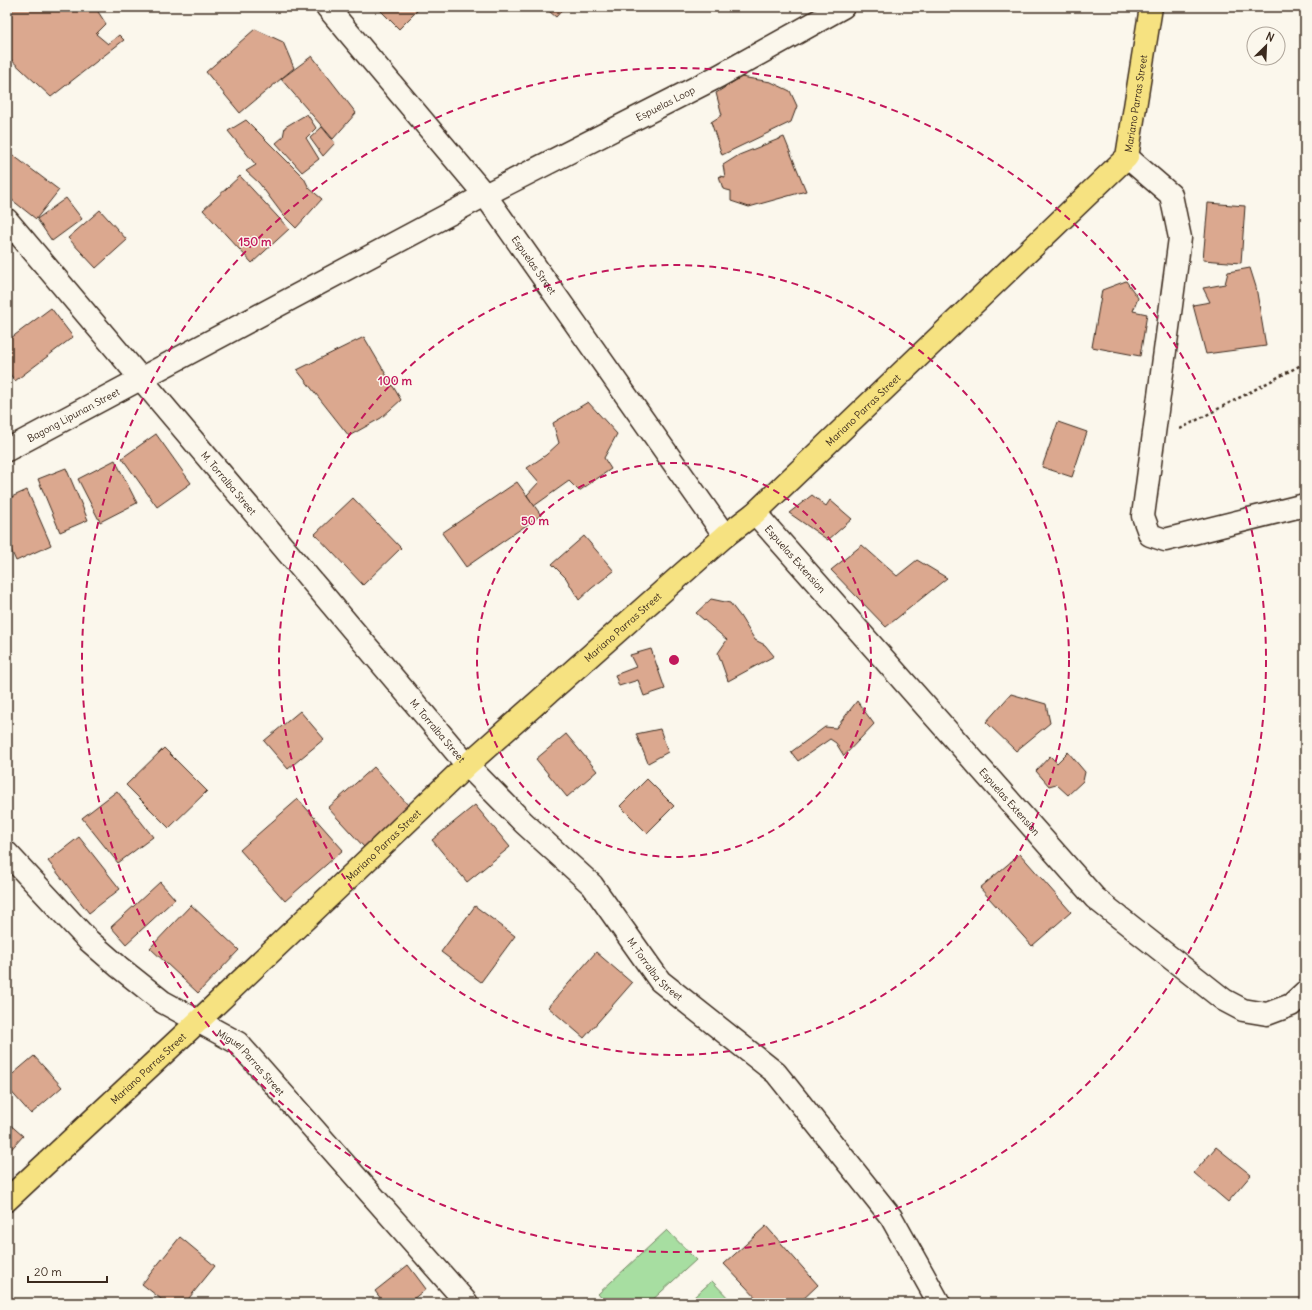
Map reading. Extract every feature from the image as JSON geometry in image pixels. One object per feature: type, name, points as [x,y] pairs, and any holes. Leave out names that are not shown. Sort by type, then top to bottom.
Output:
[{"type":"main road","name":"Mariano Parras Street","points":[[7,1200],[467,765],[725,536],[755,514],[1127,157],[1151,7]]},
{"type":"street","name":"Espuelas Street","points":[[327,7],[484,195],[725,536]]},
{"type":"street","name":"Espuelas Loop","points":[[140,379],[484,195],[719,76],[843,7]]},
{"type":"street","points":[[1127,157],[1171,195],[1180,238],[1143,516],[1150,535],[1165,540],[1305,505]]},
{"type":"street","name":"M. Torralba Street","points":[[7,220],[467,765],[524,823],[592,885],[660,981],[776,1073],[891,1217],[939,1303]]},
{"type":"street","name":"Bagong Lipunan Street","points":[[7,450],[140,379]]},
{"type":"street","name":"Espuelas Extension","points":[[755,514],[1095,898],[1224,1000],[1243,1010],[1267,1014],[1290,1005],[1305,992]]},
{"type":"street","name":"Miguel Parras Street","points":[[7,853],[88,940],[163,1002],[238,1044],[468,1303]]},
{"type":"path","points":[[1153,443],[1305,363]]},
{"type":"green space","points":[[667,1230],[696,1260],[649,1303],[606,1303],[598,1294]]},
{"type":"green space","points":[[712,1281],[733,1303],[700,1303],[694,1297]]},
{"type":"building","points":[[7,7],[95,7],[106,24],[96,34],[108,44],[119,35],[124,40],[51,97],[7,56]]},
{"type":"building","points":[[377,7],[421,7],[399,29]]},
{"type":"building","points":[[544,7],[565,7],[556,17]]},
{"type":"building","points":[[255,29],[283,42],[294,68],[240,113],[206,72]]},
{"type":"building","points":[[312,56],[356,113],[333,139],[281,79]]},
{"type":"building","points":[[741,77],[771,82],[790,91],[797,106],[791,122],[722,155],[711,122],[722,115],[716,93]]},
{"type":"building","points":[[307,114],[316,128],[306,138],[319,159],[302,172],[276,143],[283,137],[285,127]]},
{"type":"building","points":[[246,120],[304,178],[309,188],[322,199],[296,228],[283,215],[259,183],[246,171],[256,165],[228,131]]},
{"type":"building","points":[[322,127],[335,143],[323,156],[310,138]]},
{"type":"building","points":[[784,137],[806,191],[749,207],[731,201],[731,191],[723,189],[719,176],[725,177],[723,165],[739,155]]},
{"type":"building","points":[[10,153],[59,190],[36,219],[7,196],[7,157]]},
{"type":"building","points":[[240,176],[289,229],[252,263],[203,210]]},
{"type":"building","points":[[66,198],[82,219],[52,241],[37,219]]},
{"type":"building","points":[[1208,203],[1245,206],[1241,263],[1203,260]]},
{"type":"building","points":[[100,210],[127,240],[96,268],[68,238]]},
{"type":"building","points":[[1250,268],[1256,287],[1266,346],[1206,354],[1193,305],[1210,302],[1203,288],[1225,284],[1228,272]]},
{"type":"building","points":[[1126,281],[1138,298],[1133,311],[1147,314],[1140,356],[1092,347],[1102,290]]},
{"type":"building","points":[[51,308],[73,337],[15,381],[7,370],[7,341]]},
{"type":"building","points":[[364,337],[401,400],[381,418],[349,436],[297,370]]},
{"type":"building","points":[[588,402],[617,434],[604,458],[611,469],[579,491],[569,481],[534,506],[527,495],[539,482],[527,468],[546,455],[559,443],[553,423]]},
{"type":"building","points":[[1058,422],[1087,432],[1072,477],[1042,467]]},
{"type":"building","points":[[156,434],[191,483],[157,507],[122,458]]},
{"type":"building","points":[[115,460],[137,503],[100,522],[78,479]]},
{"type":"building","points":[[66,468],[88,520],[60,532],[38,479]]},
{"type":"building","points":[[517,482],[541,515],[466,567],[442,533]]},
{"type":"building","points":[[27,490],[51,545],[16,561],[7,541],[7,499]]},
{"type":"building","points":[[812,495],[826,506],[830,500],[852,519],[828,540],[789,513]]},
{"type":"building","points":[[353,498],[401,548],[363,585],[315,534]]},
{"type":"building","points":[[584,536],[614,571],[579,600],[566,578],[552,564]]},
{"type":"building","points":[[862,545],[897,576],[917,560],[947,578],[886,627],[831,570]]},
{"type":"building","points":[[711,599],[730,603],[755,640],[765,645],[774,656],[728,681],[718,653],[727,640],[696,613]]},
{"type":"building","points":[[651,649],[665,689],[644,696],[638,680],[619,686],[615,675],[636,667],[630,655]]},
{"type":"building","points":[[1011,694],[1046,704],[1050,723],[1016,751],[986,722]]},
{"type":"building","points":[[857,701],[874,724],[844,756],[836,743],[830,739],[798,761],[791,752],[825,727],[836,728]]},
{"type":"building","points":[[300,711],[324,739],[288,769],[264,741]]},
{"type":"building","points":[[660,729],[668,752],[648,763],[636,734]]},
{"type":"building","points":[[566,734],[597,771],[567,797],[536,759]]},
{"type":"building","points":[[164,748],[207,791],[169,828],[126,785]]},
{"type":"building","points":[[1068,752],[1085,772],[1083,781],[1068,795],[1056,784],[1049,786],[1036,771],[1050,756],[1057,763]]},
{"type":"building","points":[[374,767],[409,806],[364,847],[328,808]]},
{"type":"building","points":[[647,779],[674,806],[647,833],[620,806]]},
{"type":"building","points":[[117,791],[153,837],[118,863],[82,818]]},
{"type":"building","points":[[298,799],[343,850],[285,901],[240,850]]},
{"type":"building","points":[[475,805],[510,847],[467,882],[432,840]]},
{"type":"building","points":[[79,837],[120,889],[89,913],[48,861]]},
{"type":"building","points":[[1020,854],[1071,912],[1032,946],[980,888]]},
{"type":"building","points":[[160,882],[175,899],[126,944],[111,927]]},
{"type":"building","points":[[191,905],[239,950],[198,993],[150,948]]},
{"type":"building","points":[[475,906],[515,936],[481,982],[441,952]]},
{"type":"building","points":[[596,952],[632,983],[584,1038],[548,1007]]},
{"type":"building","points":[[34,1056],[62,1087],[31,1114],[7,1087],[7,1079]]},
{"type":"building","points":[[7,1122],[23,1136],[7,1154]]},
{"type":"building","points":[[1216,1147],[1251,1175],[1228,1202],[1194,1173]]},
{"type":"building","points":[[766,1226],[818,1285],[799,1303],[761,1303],[724,1264]]},
{"type":"building","points":[[180,1237],[215,1266],[185,1303],[166,1303],[142,1284]]},
{"type":"building","points":[[408,1265],[426,1289],[408,1303],[384,1303],[375,1291]]}]
